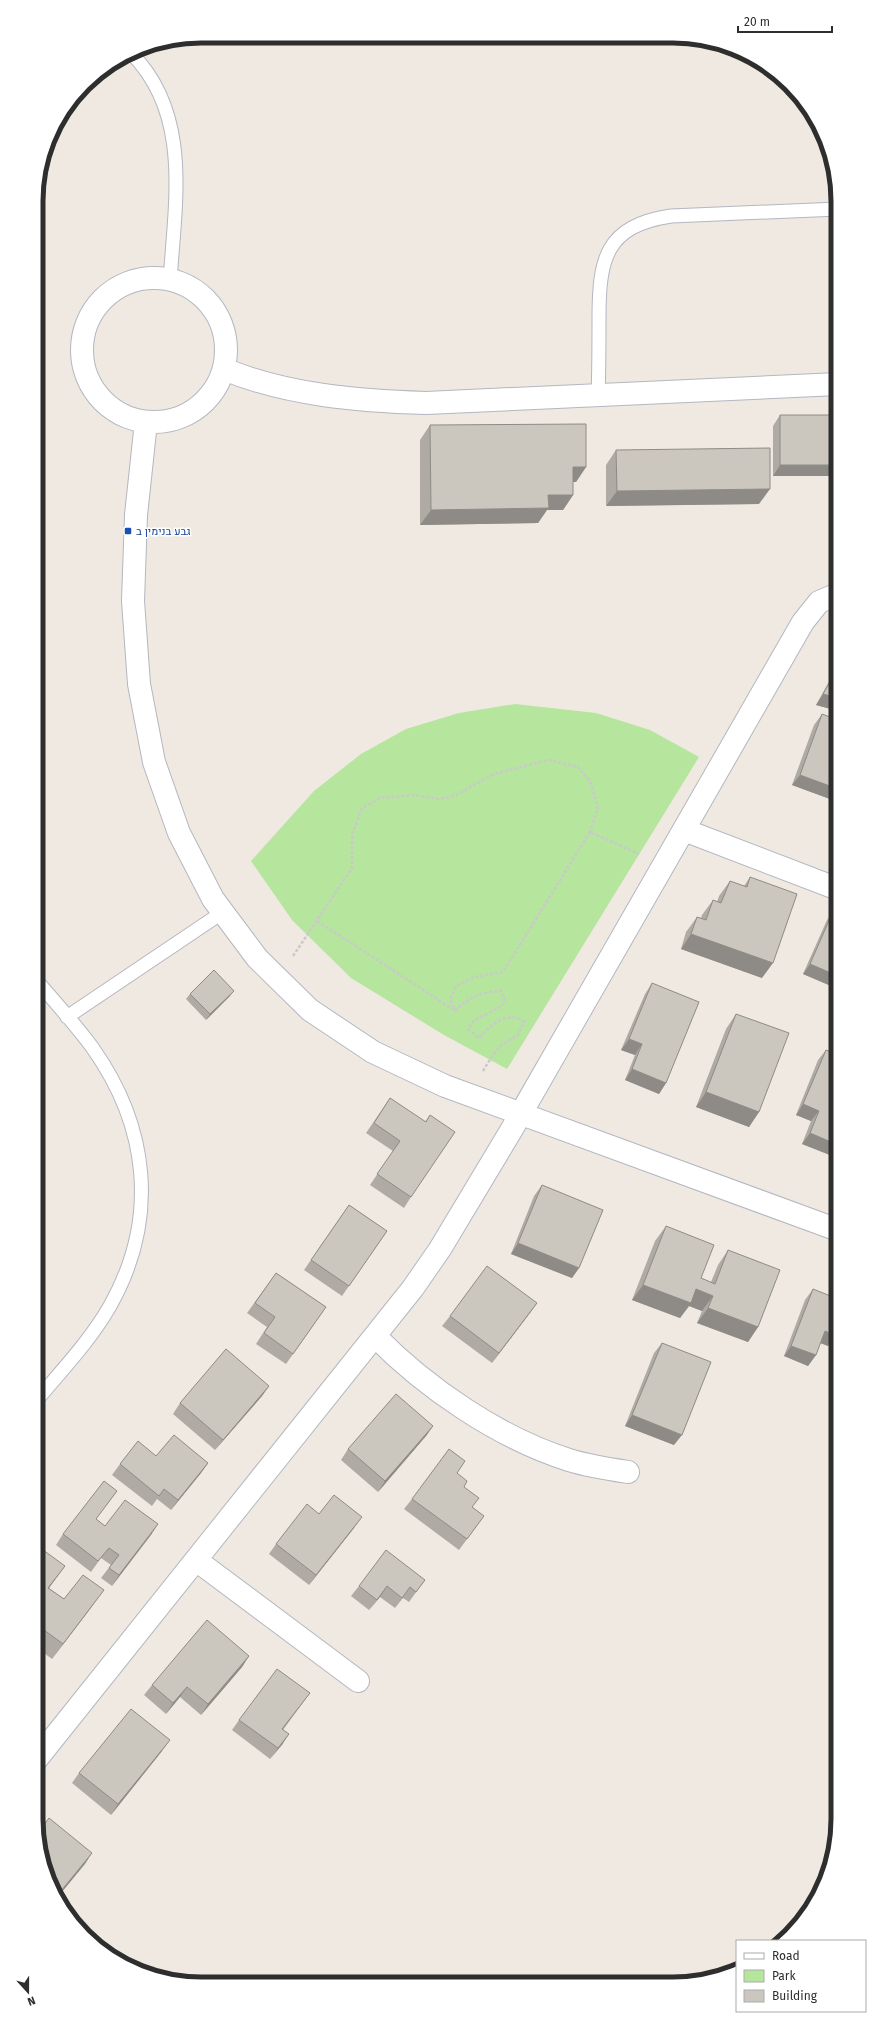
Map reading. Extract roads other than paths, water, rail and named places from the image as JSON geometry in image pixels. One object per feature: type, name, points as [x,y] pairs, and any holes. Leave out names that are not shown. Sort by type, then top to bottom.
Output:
[{"type":"street","points":[[140,280],[170,280],[193,290],[206,301],[216,314],[225,336],[226,347],[224,369],[212,394],[190,412],[169,421],[146,422],[135,420],[115,411],[98,396],[92,387],[82,354],[83,342],[89,321],[101,303],[109,295],[140,280]]},
{"type":"street","points":[[224,369],[249,380],[299,390],[350,398],[400,402],[451,403],[831,384]]},
{"type":"street","points":[[146,422],[136,515],[133,601],[139,684],[154,762],[179,833],[213,900],[257,958],[310,1010],[373,1052],[470,1096],[831,1227]]},
{"type":"street","points":[[43,1751],[413,1288],[440,1249],[520,1115],[808,614],[819,602],[831,597]]},
{"type":"street","points":[[684,830],[831,886]]},
{"type":"street","points":[[375,1336],[396,1357],[442,1392],[515,1437],[569,1460],[628,1472]]},
{"type":"street","points":[[196,1560],[358,1681]]},
{"type":"lane","points":[[135,57],[148,73],[156,86],[168,114],[174,142],[177,169],[170,280]]},
{"type":"lane","points":[[598,396],[599,285],[606,257],[618,237],[627,230],[647,220],[671,216],[831,209]]},
{"type":"lane","points":[[67,1017],[223,912]]},
{"type":"lane","points":[[43,988],[92,1048],[112,1079],[127,1111],[137,1143],[142,1175],[142,1207],[135,1246],[126,1272],[110,1306],[87,1339],[43,1392]]},
{"type":"place","name":"גבע בנימין ב","points":[[128,531]]}]
